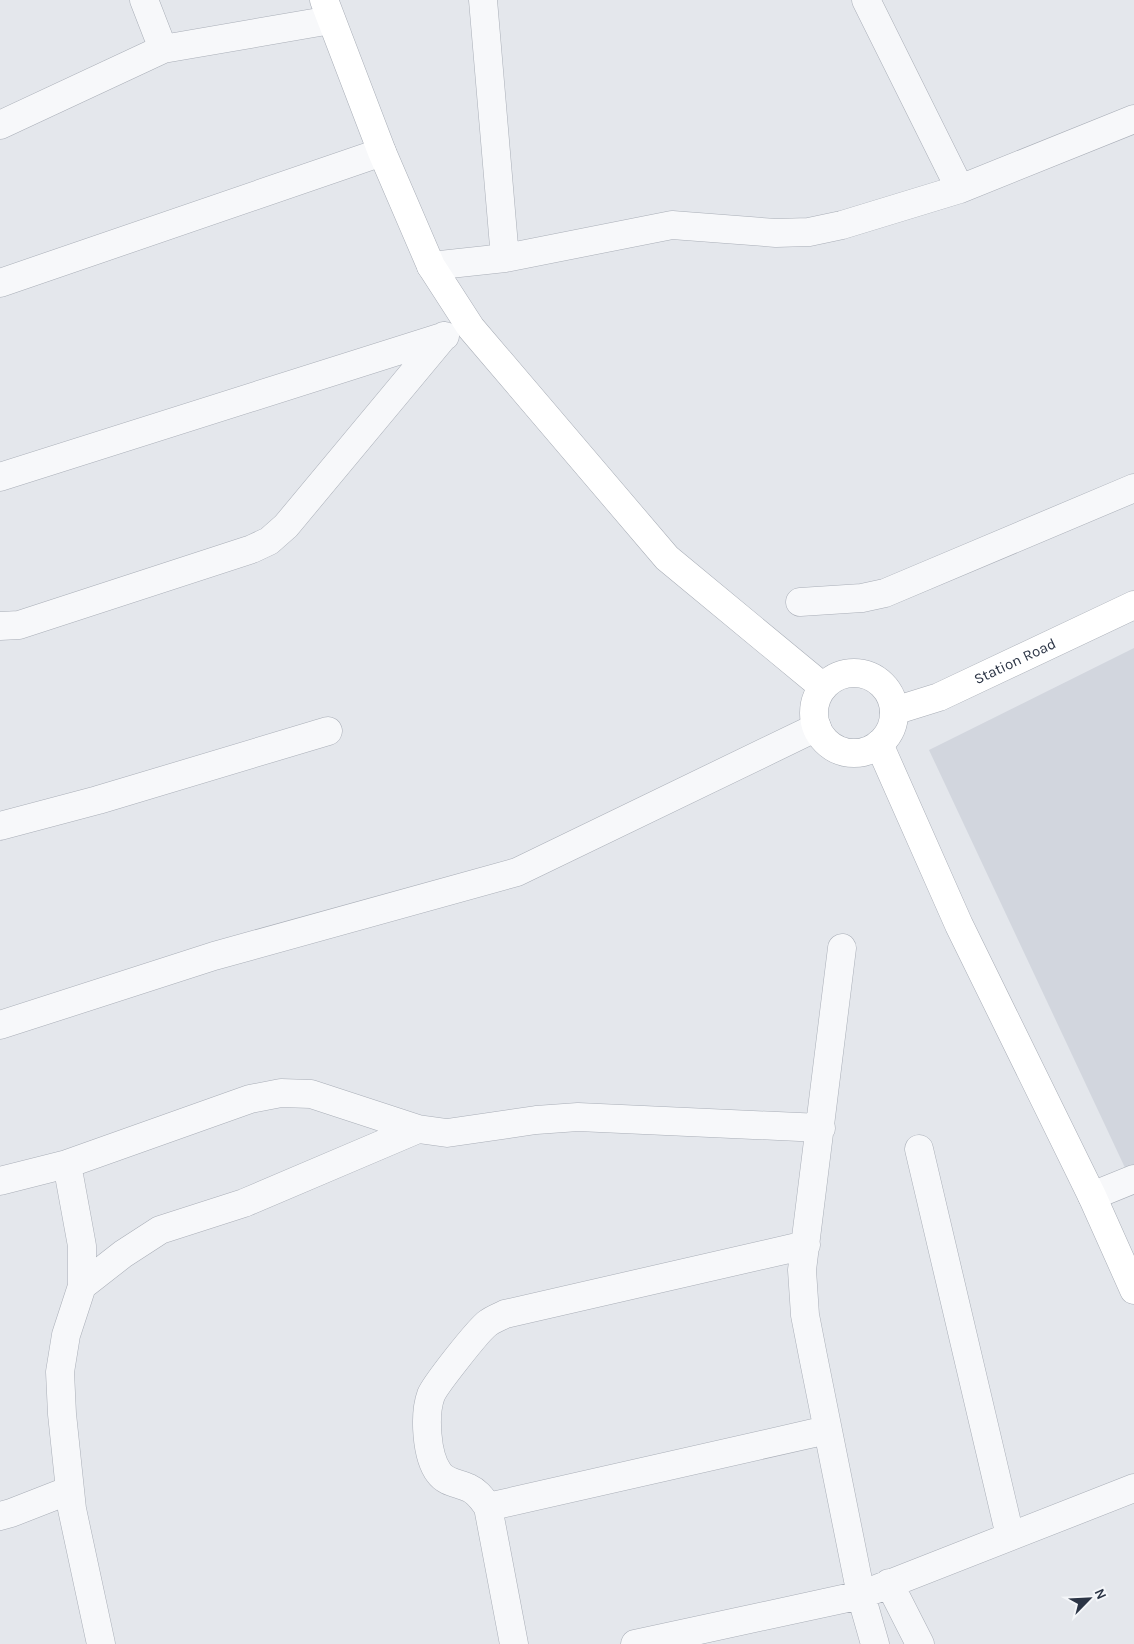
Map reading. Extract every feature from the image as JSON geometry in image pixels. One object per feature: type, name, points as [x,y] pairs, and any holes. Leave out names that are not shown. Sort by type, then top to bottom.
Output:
[{"type":"main road","points":[[328,10],[382,152],[431,266],[470,328],[667,558],[823,687]]},
{"type":"main road","name":"Station Road","points":[[894,711],[939,697],[1134,605]]},
{"type":"main road","points":[[846,673],[860,673],[872,677],[883,686],[891,697],[894,711],[888,735],[879,744],[867,750],[853,752],[836,748],[824,740],[817,727],[814,713],[816,699],[823,687],[834,678],[846,673]]},
{"type":"main road","points":[[879,744],[959,925],[1092,1196],[1134,1290]]},
{"type":"street","points":[[144,0],[163,49]]},
{"type":"street","points":[[483,0],[505,258]]},
{"type":"street","points":[[866,0],[960,189]]},
{"type":"street","points":[[0,125],[163,49],[328,10]]},
{"type":"street","points":[[431,266],[505,258],[672,224],[776,233],[809,232],[842,225],[960,189],[1134,120]]},
{"type":"street","points":[[0,283],[382,152]]},
{"type":"street","points":[[0,477],[470,328]]},
{"type":"street","points":[[0,626],[19,625],[252,549],[269,541],[286,526],[444,336]]},
{"type":"street","points":[[800,602],[862,598],[885,593],[1134,488]]},
{"type":"street","points":[[0,1025],[214,956],[517,872],[817,727]]},
{"type":"street","points":[[0,826],[98,800],[328,731]]},
{"type":"street","points":[[842,948],[802,1270],[805,1315],[827,1430],[861,1595],[875,1644]]},
{"type":"street","points":[[0,1181],[67,1164],[250,1099],[281,1092],[310,1094],[418,1129],[447,1133],[485,1129],[536,1120],[578,1117],[821,1128]]},
{"type":"street","points":[[82,1286],[123,1254],[160,1230],[244,1203],[418,1129]]},
{"type":"street","points":[[920,1149],[1010,1536]]},
{"type":"street","points":[[67,1164],[82,1246],[82,1286],[66,1334],[60,1372],[62,1414],[72,1509],[101,1644]]},
{"type":"street","points":[[1092,1196],[1134,1179]]},
{"type":"street","points":[[514,1644],[488,1507],[479,1494],[470,1488],[448,1480],[439,1473],[432,1459],[426,1423],[427,1409],[432,1393],[487,1323],[505,1314],[806,1245]]},
{"type":"street","points":[[488,1507],[827,1430]]},
{"type":"street","points":[[635,1644],[671,1640],[861,1595],[1134,1488]]},
{"type":"street","points":[[0,1516],[70,1490]]},
{"type":"street","points":[[889,1583],[920,1644]]},
{"type":"shaded area","points":[[1134,648],[1134,1169],[1127,1172],[929,750]]}]
